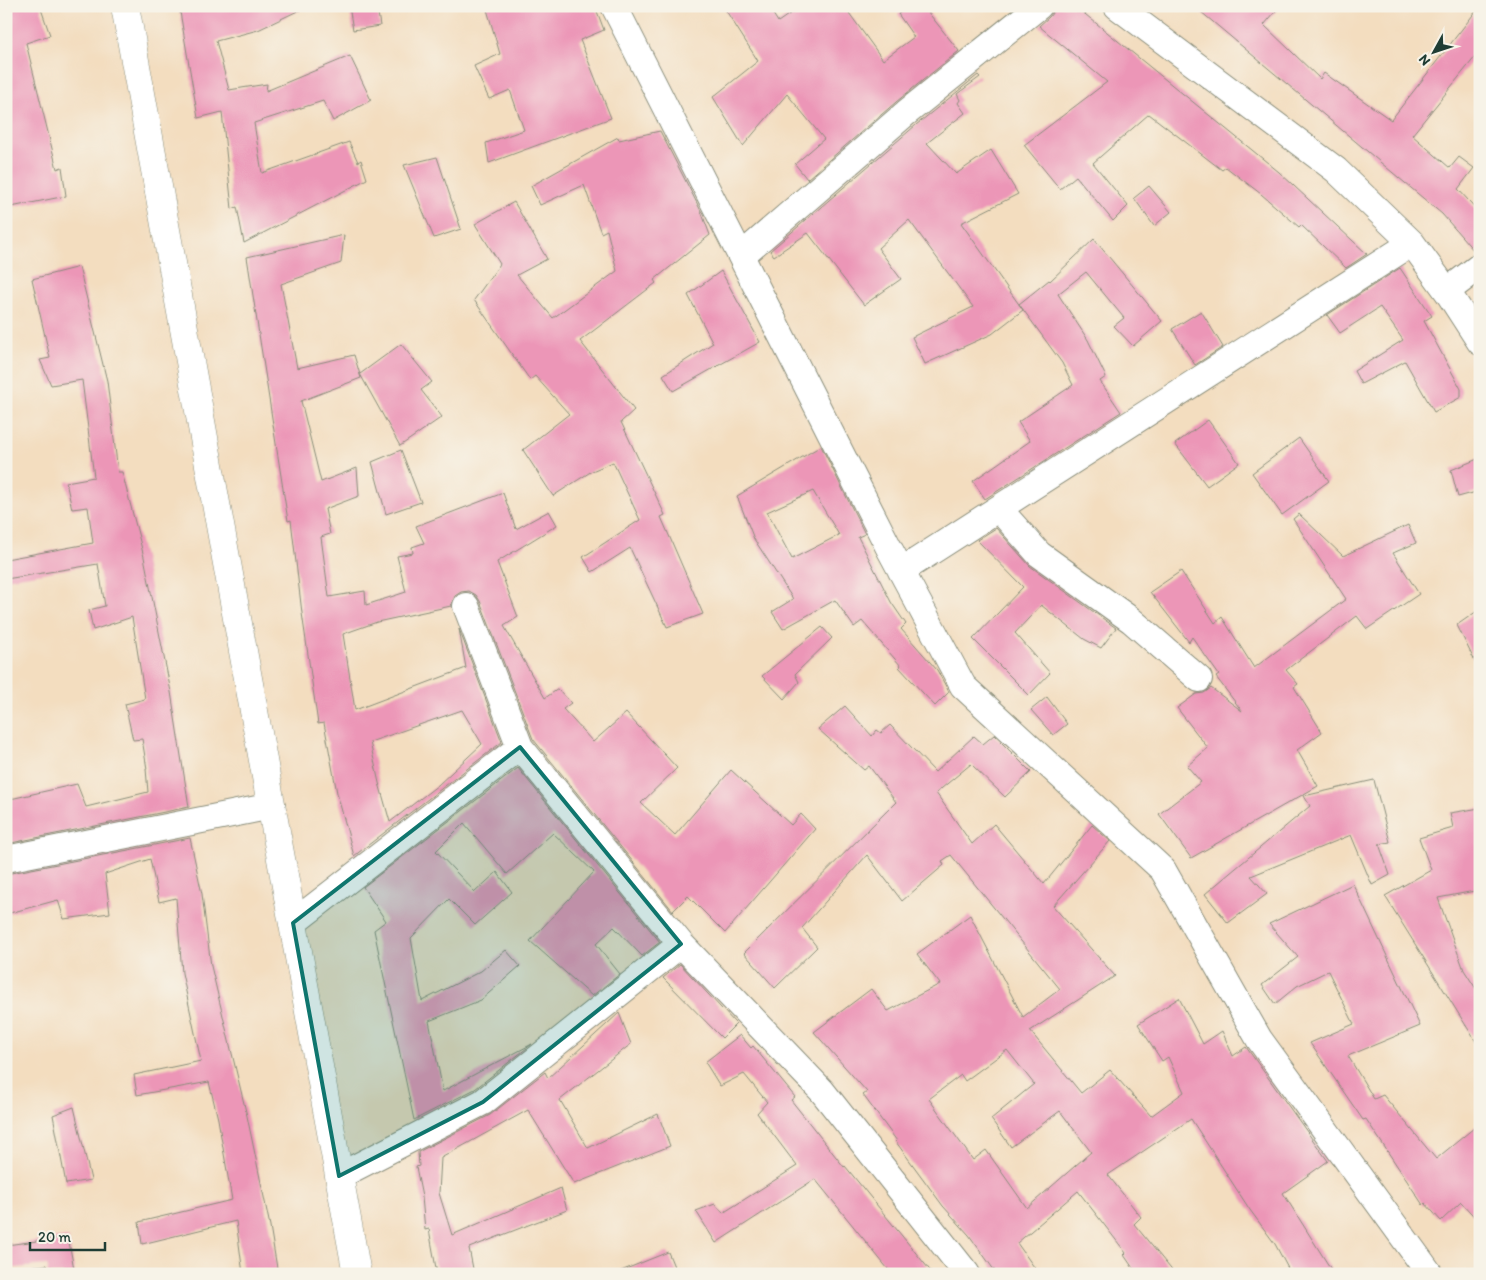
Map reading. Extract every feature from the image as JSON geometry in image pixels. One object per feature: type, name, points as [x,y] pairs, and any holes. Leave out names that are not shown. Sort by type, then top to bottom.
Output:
[{"type":"main road","points":[[126,6],[357,1274]]},
{"type":"street","points":[[614,6],[902,571],[963,686],[1163,870],[1259,1039],[1430,1274]]},
{"type":"street","points":[[741,256],[906,112],[1039,6]]},
{"type":"street","points":[[1117,6],[1336,170],[1412,243],[1448,291],[1480,342]]},
{"type":"street","points":[[902,571],[1412,243]]},
{"type":"street","points":[[1448,291],[1480,266]]},
{"type":"street","points":[[999,508],[1039,554],[1130,620],[1200,679]]},
{"type":"street","points":[[466,606],[520,748],[681,944],[822,1091],[967,1274]]},
{"type":"street","points":[[293,922],[520,748]]},
{"type":"street","points":[[6,859],[272,806]]},
{"type":"street","points":[[339,1176],[483,1102],[681,944]]},
{"type":"highlighted area","points":[[520,747],[681,944],[483,1102],[339,1176],[293,923]]},
{"type":"building","points":[[6,6],[40,6],[50,35],[26,43],[57,169],[62,167],[66,196],[6,208]]},
{"type":"building","points":[[179,6],[308,6],[258,30],[216,41],[229,90],[267,84],[266,91],[350,56],[371,100],[333,121],[323,101],[254,123],[262,173],[349,142],[358,162],[361,160],[367,179],[244,243],[237,207],[232,209],[222,112],[198,118]]},
{"type":"building","points":[[349,6],[377,6],[380,26],[353,30]]},
{"type":"building","points":[[486,6],[595,6],[604,30],[580,40],[611,118],[489,163],[486,143],[524,130],[510,90],[489,99],[474,66],[500,54]]},
{"type":"building","points":[[723,6],[768,6],[778,22],[801,6],[844,6],[883,60],[914,37],[898,14],[910,6],[923,6],[959,51],[896,102],[807,179],[795,164],[824,139],[787,94],[743,146],[713,97],[758,61]]},
{"type":"building","points":[[1054,6],[1075,6],[1279,172],[1367,254],[1346,268],[1301,225],[1299,227],[1226,167],[1222,170],[1149,114],[1093,163],[1128,206],[1113,221],[1076,176],[1060,189],[1024,145],[1107,82],[1039,26],[1053,12]]},
{"type":"building","points":[[1194,6],[1280,6],[1264,25],[1320,79],[1324,73],[1391,120],[1480,6],[1480,51],[1412,135],[1450,168],[1459,157],[1474,168],[1458,189],[1480,213],[1480,251],[1475,252],[1442,214]]},
{"type":"building","points":[[978,75],[980,77],[957,94],[960,100],[958,103],[965,113],[927,143],[956,174],[991,150],[1018,194],[961,223],[1023,310],[992,334],[925,364],[912,337],[973,307],[909,220],[878,248],[901,279],[864,305],[808,233],[774,256],[770,251],[916,125]]},
{"type":"building","points":[[660,131],[701,211],[710,235],[654,280],[656,283],[580,341],[634,410],[621,422],[665,515],[661,517],[703,614],[667,627],[630,548],[592,572],[583,557],[640,520],[613,462],[592,471],[553,496],[523,450],[569,414],[535,376],[530,380],[474,300],[500,264],[475,224],[514,202],[547,259],[517,275],[553,318],[617,271],[607,230],[601,233],[584,185],[540,205],[531,186],[618,137],[619,140]]},
{"type":"building","points":[[437,157],[461,229],[434,238],[404,165]]},
{"type":"building","points":[[1149,186],[1171,212],[1154,226],[1134,198]]},
{"type":"building","points":[[344,235],[341,263],[281,284],[297,368],[354,355],[361,378],[301,401],[321,482],[357,468],[359,496],[325,509],[330,534],[321,537],[329,597],[365,591],[366,605],[406,592],[397,556],[413,553],[412,547],[424,543],[416,526],[503,493],[516,529],[549,511],[557,525],[497,562],[518,617],[504,626],[545,698],[558,689],[571,703],[563,709],[593,742],[626,713],[677,768],[641,803],[675,835],[731,770],[791,825],[801,814],[815,829],[725,933],[688,896],[673,911],[533,739],[480,601],[476,595],[469,591],[461,592],[455,596],[451,606],[377,622],[343,634],[355,710],[466,668],[459,629],[502,742],[354,856],[337,793],[324,723],[318,724],[291,520],[288,521],[247,257]],"holes":[[[462,710],[482,744],[438,785],[390,822],[370,742]]]},
{"type":"building","points":[[1094,239],[1162,321],[1133,346],[1114,326],[1124,318],[1086,272],[1058,294],[1088,340],[1106,377],[1100,381],[1121,412],[985,499],[973,481],[1030,441],[1018,422],[1073,385],[1062,363],[1019,304],[1050,281]]},
{"type":"building","points":[[79,267],[107,381],[118,472],[122,472],[144,557],[171,692],[189,807],[6,844],[6,800],[77,784],[86,807],[148,792],[147,769],[142,739],[133,740],[125,704],[145,699],[132,617],[93,630],[89,610],[105,606],[98,564],[6,579],[6,559],[93,543],[88,507],[72,509],[66,482],[94,477],[82,380],[51,385],[40,360],[50,358],[32,279]]},
{"type":"building","points":[[1400,268],[1432,316],[1424,321],[1461,389],[1461,397],[1434,412],[1405,361],[1361,384],[1354,371],[1403,340],[1380,307],[1340,333],[1327,315]]},
{"type":"building","points":[[721,271],[760,342],[673,391],[663,375],[713,343],[688,295]]},
{"type":"building","points":[[1201,311],[1223,347],[1195,365],[1172,329]]},
{"type":"building","points":[[401,344],[432,382],[421,390],[442,417],[400,446],[360,374]]},
{"type":"building","points":[[1208,420],[1239,463],[1207,486],[1175,444]]},
{"type":"building","points":[[1299,438],[1329,481],[1282,515],[1252,473]]},
{"type":"building","points":[[821,446],[865,534],[858,537],[891,602],[906,624],[901,629],[937,670],[949,692],[935,706],[899,667],[901,666],[862,621],[854,627],[835,600],[783,629],[772,612],[793,599],[754,539],[737,496]],"holes":[[[813,491],[839,535],[792,559],[767,512]]]},
{"type":"building","points":[[401,450],[421,502],[386,514],[372,462]]},
{"type":"building","points":[[1480,458],[1480,491],[1458,497],[1451,470]]},
{"type":"building","points":[[1299,514],[1343,556],[1408,525],[1416,543],[1393,553],[1419,594],[1367,629],[1357,616],[1286,670],[1298,684],[1294,687],[1322,732],[1297,750],[1318,786],[1191,858],[1159,814],[1201,782],[1187,766],[1208,748],[1177,708],[1196,694],[1204,693],[1211,688],[1242,711],[1216,677],[1219,675],[1192,637],[1189,642],[1150,592],[1181,571],[1215,623],[1222,617],[1254,668],[1346,599],[1293,519]]},
{"type":"building","points":[[996,528],[1030,566],[1116,628],[1101,648],[1084,639],[1041,605],[1015,633],[1050,673],[1029,695],[973,639],[1023,587],[977,540]]},
{"type":"building","points":[[1480,609],[1480,672],[1457,625]]},
{"type":"building","points":[[822,627],[832,638],[795,674],[799,682],[784,699],[762,676]]},
{"type":"building","points":[[1047,697],[1067,724],[1053,735],[1031,710]]},
{"type":"building","points":[[845,706],[872,736],[877,730],[881,733],[890,725],[935,772],[974,736],[983,744],[994,735],[1031,772],[1005,797],[971,764],[936,793],[972,844],[994,824],[1044,884],[1092,825],[1110,841],[1053,906],[1115,976],[1030,1031],[1081,1093],[1110,1070],[1151,1116],[1184,1092],[1168,1057],[1162,1061],[1138,1024],[1179,998],[1203,1044],[1222,1031],[1233,1056],[1246,1047],[1328,1161],[1283,1193],[1334,1274],[1291,1274],[1275,1244],[1250,1210],[1191,1119],[1108,1175],[1141,1217],[1134,1224],[1175,1274],[1137,1274],[1124,1255],[1126,1253],[1078,1191],[1017,1243],[1039,1274],[997,1274],[969,1235],[943,1206],[896,1142],[863,1095],[867,1092],[814,1032],[871,989],[888,1011],[940,984],[917,954],[970,915],[1023,1017],[1060,989],[951,855],[942,861],[944,865],[902,901],[867,855],[802,928],[817,947],[775,988],[744,953],[896,802],[869,766],[864,770],[818,729]],"holes":[[[1007,1050],[1034,1084],[991,1119],[1011,1147],[1060,1111],[1091,1152],[1027,1208],[986,1150],[973,1160],[929,1099],[961,1075],[965,1081]]]},
{"type":"building","points":[[518,768],[660,942],[642,956],[614,927],[596,944],[620,974],[592,996],[530,941],[594,872],[553,833],[507,874],[464,823],[436,851],[475,892],[497,872],[512,892],[475,925],[449,899],[411,938],[422,1001],[481,971],[506,950],[520,966],[481,1000],[429,1021],[443,1091],[532,1044],[475,1089],[414,1120],[374,930],[386,921],[363,887]]},
{"type":"building","points":[[1374,780],[1390,842],[1379,844],[1390,875],[1372,885],[1351,835],[1251,876],[1267,894],[1228,923],[1205,894],[1310,806],[1304,796]]},
{"type":"building","points":[[1480,808],[1480,890],[1438,898],[1464,970],[1480,995],[1480,1048],[1385,896],[1431,870],[1419,838],[1453,828],[1450,813]]},
{"type":"building","points":[[190,838],[202,894],[211,966],[247,1116],[278,1274],[243,1274],[236,1221],[142,1244],[139,1222],[232,1200],[218,1119],[209,1082],[137,1095],[134,1075],[201,1061],[182,973],[176,898],[159,902],[150,859],[105,874],[110,913],[64,919],[58,900],[6,914],[6,874]]},
{"type":"building","points":[[1353,884],[1420,1026],[1348,1056],[1374,1099],[1383,1095],[1436,1159],[1480,1123],[1480,1223],[1461,1202],[1441,1221],[1425,1203],[1423,1205],[1366,1119],[1363,1120],[1310,1043],[1354,1024],[1328,971],[1297,986],[1275,1004],[1262,985],[1298,957],[1269,924]]},
{"type":"building","points":[[680,964],[736,1024],[722,1038],[663,978]]},
{"type":"building","points":[[619,1013],[631,1044],[560,1100],[588,1148],[658,1114],[670,1146],[574,1184],[528,1110],[441,1158],[439,1193],[452,1235],[561,1188],[567,1210],[469,1248],[474,1274],[437,1274],[429,1229],[425,1230],[422,1197],[416,1167],[419,1166],[418,1152],[490,1115],[545,1072],[548,1078]]},
{"type":"building","points":[[740,1035],[751,1048],[753,1046],[795,1097],[791,1100],[933,1274],[892,1274],[815,1179],[716,1243],[696,1211],[715,1204],[723,1213],[797,1166],[757,1113],[767,1102],[744,1074],[720,1086],[705,1062]]},
{"type":"building","points":[[74,1107],[91,1180],[66,1184],[53,1115]]},
{"type":"building","points":[[68,1237],[75,1274],[48,1274],[47,1265],[6,1269],[6,1245]]},
{"type":"building","points":[[668,1252],[677,1274],[616,1274],[616,1273]]}]
